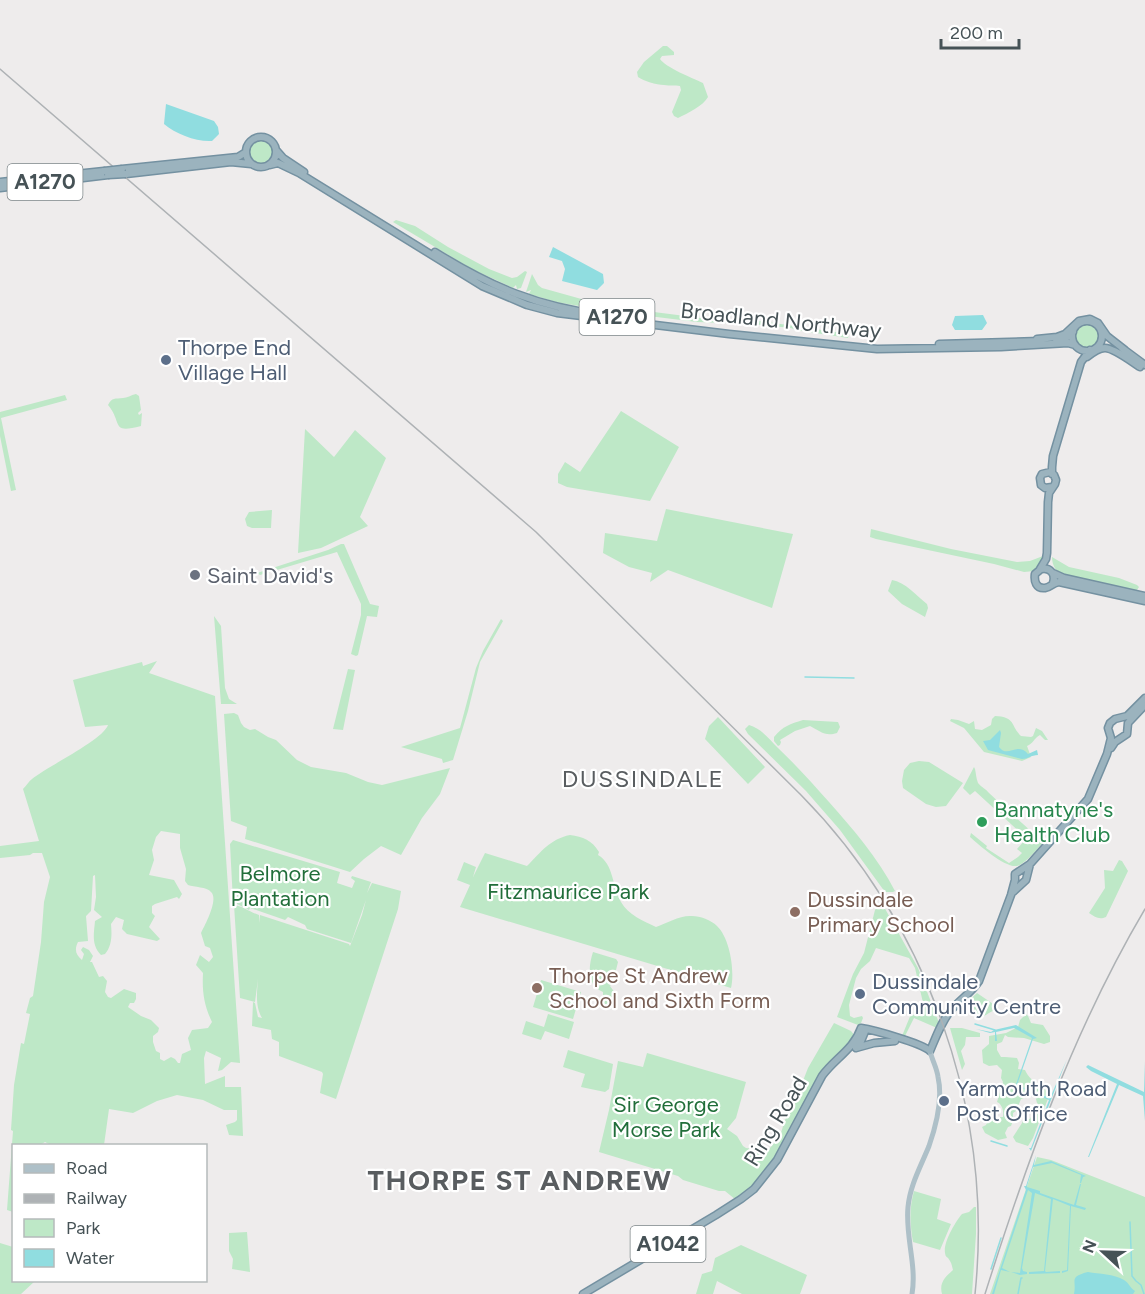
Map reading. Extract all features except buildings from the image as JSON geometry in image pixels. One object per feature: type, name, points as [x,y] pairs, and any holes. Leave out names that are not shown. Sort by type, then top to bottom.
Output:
[{"type":"highway","points":[[260,137],[272,141],[276,150],[275,158],[270,165],[259,168],[251,164],[246,157],[246,152],[250,141],[260,137]]},
{"type":"highway","name":"Broadland Northway","points":[[276,150],[296,167],[468,272],[510,292],[559,307],[640,320],[898,346],[1061,340],[1073,332]]},
{"type":"highway","name":"A1270","points":[[0,188],[238,157],[246,152]]},
{"type":"highway","name":"A1270","points":[[171,166],[231,162],[251,164]]},
{"type":"highway","name":"Broadland Northway","points":[[270,165],[278,163],[299,173],[482,286],[557,313],[877,349],[1001,347],[1068,343],[1076,346]]},
{"type":"highway","name":"A1270","points":[[0,182],[90,175]]},
{"type":"highway","points":[[1006,342],[1057,337],[1065,334],[1077,322],[1088,319],[1098,323],[1107,336],[1143,367]]},
{"type":"highway","points":[[1081,362],[1080,352],[1072,338],[1078,324],[1087,321],[1095,324],[1109,340],[1125,350]]},
{"type":"highway","points":[[1098,345],[1101,332]]},
{"type":"highway","points":[[1048,502],[1040,478],[1053,456],[1081,362],[1090,350],[1104,344],[1112,346],[1143,367]]},
{"type":"highway","points":[[1076,346],[1085,351],[1090,350]]},
{"type":"highway","points":[[1068,405],[1085,359],[1102,348],[1109,349],[1143,367]]},
{"type":"highway","points":[[1053,456],[1052,474],[1056,480],[1048,502],[1046,559],[1054,578],[1053,583]]},
{"type":"highway","points":[[1045,472],[1052,474]]},
{"type":"highway","points":[[1042,487],[1052,487]]},
{"type":"highway","points":[[1046,559],[1035,576],[1035,582],[1042,588],[1062,582],[1145,601]]},
{"type":"highway","points":[[1040,569],[1046,568],[1064,578],[1145,596]]},
{"type":"highway","points":[[856,1048],[861,1041],[863,1031],[927,1048],[930,1051],[947,1015],[979,981],[1011,895],[1015,874],[1023,873],[1088,799],[1107,754],[1111,736],[1108,728],[1110,723],[1127,716],[1145,698]]},
{"type":"highway","points":[[1107,754],[1115,742],[1127,734],[1129,721],[1145,705]]},
{"type":"highway","points":[[1120,718],[1128,725]]},
{"type":"highway","points":[[1111,736],[1119,739]]},
{"type":"highway","points":[[1011,895],[1026,879],[1023,873]]},
{"type":"highway","points":[[1015,880],[1022,883]]},
{"type":"highway","name":"A1042","points":[[843,1054],[852,1048],[863,1031],[930,1051]]},
{"type":"highway","name":"Ring Road","points":[[583,1294],[717,1215],[754,1189],[777,1160],[822,1076],[863,1031]]},
{"type":"highway","name":"A1042","points":[[856,1048],[895,1041]]},
{"type":"highway","name":"Ring Road","points":[[843,1054],[856,1048]]},
{"type":"main road","points":[[912,1294],[913,1269],[907,1225],[908,1203],[912,1184],[932,1138],[939,1095],[938,1077],[930,1051]]},
{"type":"green space","points":[[663,46],[667,46],[674,52],[674,55],[662,56],[660,59],[673,69],[703,83],[708,97],[691,112],[678,118],[672,112],[681,90],[680,86],[657,84],[638,77],[637,72],[644,62]]},
{"type":"green space","points":[[261,141],[270,145],[274,154],[270,163],[261,167],[252,163],[248,154],[252,145]]},
{"type":"green space","points":[[396,220],[415,226],[489,269],[512,278],[527,272],[521,288],[517,289],[516,285],[513,288],[472,269],[393,222]]},
{"type":"green space","points":[[532,274],[542,288],[585,300],[630,306],[646,311],[709,319],[760,321],[849,334],[848,338],[791,328],[697,322],[556,302],[529,294],[531,290],[526,292]]},
{"type":"green space","points":[[1087,323],[1096,327],[1100,336],[1096,345],[1087,349],[1078,345],[1074,336],[1078,327]]},
{"type":"green space","points":[[136,394],[139,396],[141,410],[138,413],[139,415],[142,413],[141,426],[121,428],[108,405],[114,399]]},
{"type":"green space","points":[[65,395],[67,400],[1,418],[16,490],[11,491],[0,436],[0,412]]},
{"type":"green space","points":[[621,411],[679,447],[650,501],[567,487],[558,483],[558,474],[565,462],[580,472]]},
{"type":"green space","points":[[305,429],[334,457],[355,430],[386,458],[360,517],[368,526],[321,548],[298,553]]},
{"type":"green space","points":[[666,509],[793,534],[772,608],[668,570],[650,582],[652,573],[629,567],[603,553],[605,533],[657,541]]},
{"type":"green space","points":[[272,510],[271,528],[247,526],[245,519],[249,512]]},
{"type":"green space","points":[[871,529],[951,549],[1017,562],[1030,561],[1043,556],[1043,559],[1034,571],[1024,572],[876,539],[870,537]]},
{"type":"green space","points":[[344,544],[370,604],[379,606],[377,617],[367,616],[356,656],[351,654],[361,615],[361,604],[337,552],[260,575],[257,573]]},
{"type":"green space","points":[[1052,557],[1069,567],[1119,578],[1139,587],[1135,591],[1065,576],[1055,568]]},
{"type":"green space","points":[[892,580],[906,586],[927,604],[925,617],[902,604],[888,591]]},
{"type":"green space","points":[[214,616],[221,626],[225,688],[229,699],[237,704],[221,704]]},
{"type":"green space","points":[[501,619],[503,621],[480,662],[453,760],[443,763],[442,759],[401,747],[460,728],[476,668]]},
{"type":"green space","points":[[157,661],[149,673],[215,696],[240,1063],[231,1062],[218,1071],[221,1058],[206,1051],[205,1084],[225,1076],[225,1087],[241,1087],[243,1136],[229,1135],[226,1125],[237,1120],[237,1110],[224,1110],[203,1100],[177,1095],[157,1101],[133,1113],[109,1109],[104,1144],[49,1144],[45,1142],[12,1144],[14,1085],[21,1043],[24,1044],[30,1014],[26,1013],[30,998],[33,996],[44,902],[50,877],[42,853],[0,858],[0,846],[39,841],[23,789],[31,780],[96,738],[108,725],[85,727],[73,680],[142,662],[143,666]],"holes":[[[161,831],[180,834],[180,848],[186,869],[185,881],[188,885],[209,890],[213,895],[210,912],[201,933],[205,946],[210,948],[213,957],[209,962],[200,955],[196,965],[203,973],[204,998],[212,1022],[208,1028],[192,1030],[188,1038],[191,1050],[182,1054],[180,1063],[178,1063],[171,1057],[164,1061],[160,1059],[160,1053],[156,1051],[153,1042],[153,1036],[159,1028],[151,1020],[128,1007],[130,1003],[134,1003],[136,993],[124,989],[111,998],[108,997],[105,992],[107,981],[103,976],[99,977],[90,962],[93,956],[89,950],[83,947],[82,960],[76,950],[78,942],[88,941],[86,916],[91,911],[93,876],[95,875],[94,910],[102,917],[95,921],[94,939],[101,955],[105,954],[109,947],[111,924],[116,917],[124,920],[122,929],[127,934],[157,941],[160,939],[149,927],[155,916],[152,913],[152,906],[177,897],[179,899],[182,894],[174,880],[149,875],[154,860],[152,850],[156,837]]]},
{"type":"green space","points":[[348,669],[355,670],[343,730],[333,729]]},
{"type":"green space","points":[[224,714],[238,715],[244,727],[250,730],[255,729],[276,740],[297,760],[311,767],[346,773],[368,782],[382,785],[450,768],[440,794],[422,818],[401,855],[381,846],[350,872],[245,839],[247,827],[231,821]]},
{"type":"green space","points":[[995,716],[1010,720],[1021,736],[1033,736],[1036,728],[1042,731],[1048,740],[1038,736],[1027,746],[1031,757],[1022,761],[984,752],[964,728],[950,721],[951,719],[958,720],[969,724],[974,721],[975,729],[982,730],[991,725]]},
{"type":"green space","points":[[718,717],[765,767],[748,784],[705,739],[709,726]]},
{"type":"green space","points":[[803,720],[838,722],[840,727],[837,733],[829,734],[810,726],[795,731],[780,740],[778,746],[774,741],[777,733]]},
{"type":"green space","points":[[749,725],[768,738],[838,812],[873,855],[895,891],[885,892],[840,830],[806,791],[748,734],[745,729]]},
{"type":"green space","points":[[929,762],[963,783],[946,806],[936,807],[926,804],[903,788],[904,770],[910,763]]},
{"type":"green space","points":[[974,767],[979,784],[1033,835],[1042,839],[1042,844],[1020,865],[1012,866],[999,860],[970,837],[971,833],[987,846],[986,848],[1009,863],[1022,853],[1017,849],[1025,840],[1023,835],[975,791],[970,795],[963,788]]},
{"type":"green space","name":"Fitzmaurice Park","points":[[570,835],[587,840],[596,848],[598,855],[610,870],[621,902],[637,917],[656,927],[687,916],[702,918],[717,926],[728,947],[732,973],[731,988],[460,907],[470,885],[457,880],[464,862],[476,867],[473,877],[485,853],[527,866],[551,843]]},
{"type":"green space","name":"Belmore Plantation","points":[[233,840],[340,872],[337,883],[352,888],[355,881],[351,878],[352,876],[371,882],[367,893],[372,883],[401,891],[398,909],[336,1099],[320,1093],[322,1072],[279,1056],[279,1042],[272,1039],[271,1030],[252,1026],[253,1002],[258,1017],[262,1018],[257,1004],[258,979],[255,1002],[240,998],[234,905],[259,915],[260,923],[260,915],[350,946],[366,900],[351,943],[307,929],[305,925],[288,917],[285,920],[250,908],[249,910],[233,902],[230,844]]},
{"type":"green space","points":[[1119,860],[1128,871],[1106,917],[1097,918],[1089,913],[1105,888],[1104,870],[1113,871]]},
{"type":"green space","points":[[879,905],[883,905],[918,968],[939,1023],[937,1028],[914,1018],[905,1036],[902,1036],[911,1014],[916,1016],[924,1007],[915,968],[909,958],[876,948],[870,961],[861,969],[856,978],[849,1005],[850,1016],[854,1018],[862,1016],[861,1023],[858,1025],[837,1017],[853,974],[864,953],[875,910]]},
{"type":"green space","points":[[593,952],[616,959],[618,962],[610,986],[618,997],[616,1004],[603,1005],[603,992],[591,981],[590,964]]},
{"type":"green space","points":[[541,980],[581,992],[573,1019],[533,1007]]},
{"type":"green space","points":[[977,993],[999,1008],[977,1019],[969,1009],[964,1014],[961,1008]]},
{"type":"green space","points":[[548,1014],[574,1022],[569,1039],[545,1031],[541,1040],[522,1034],[526,1021],[544,1027]]},
{"type":"green space","points":[[1026,1014],[1031,1023],[1043,1025],[1050,1036],[1050,1042],[1044,1044],[1005,1035],[1002,1042],[997,1044],[997,1050],[1001,1057],[1017,1058],[1018,1069],[1025,1070],[1032,1079],[1042,1084],[1049,1096],[1028,1146],[1016,1142],[1013,1137],[1024,1118],[1030,1119],[1033,1112],[1040,1107],[1034,1091],[1030,1092],[1028,1097],[1021,1099],[1013,1113],[1011,1126],[1005,1133],[1007,1138],[998,1140],[985,1133],[982,1127],[986,1125],[993,1109],[997,1117],[1003,1117],[1003,1110],[997,1102],[1003,1082],[1002,1070],[997,1065],[989,1066],[983,1063],[982,1050],[989,1044],[989,1036],[1006,1033],[1018,1027],[1020,1020]]},
{"type":"green space","name":"Sir George Morse Park","points":[[834,1023],[851,1031],[855,1036],[820,1074],[775,1158],[751,1187],[736,1200],[725,1191],[683,1180],[678,1176],[599,1152],[618,1061],[643,1067],[647,1053],[746,1082],[736,1118],[727,1129],[737,1136],[746,1148],[761,1150],[770,1148],[780,1136],[808,1068]]},
{"type":"green space","points":[[950,1028],[962,1028],[980,1033],[980,1037],[966,1037],[961,1051],[965,1064],[962,1070]]},
{"type":"green space","points":[[568,1050],[613,1064],[609,1089],[605,1092],[581,1087],[585,1074],[563,1067]]},
{"type":"green space","points":[[12,1144],[12,1212],[7,1210]]},
{"type":"green space","points":[[1037,1157],[1051,1160],[1145,1197],[1145,1294],[990,1294]]},
{"type":"green space","points":[[914,1191],[941,1199],[937,1219],[951,1224],[940,1250],[913,1242],[910,1216]]},
{"type":"green space","points":[[976,1207],[976,1234],[972,1294],[942,1294],[943,1280],[953,1270],[945,1253],[948,1238],[962,1214]]},
{"type":"green space","points":[[247,1232],[250,1272],[232,1269],[233,1259],[229,1251],[229,1233]]},
{"type":"green space","points":[[0,1243],[12,1247],[12,1282],[34,1282],[21,1294],[0,1294]]},
{"type":"green space","points":[[741,1245],[807,1275],[800,1294],[742,1294],[717,1281],[713,1294],[696,1294],[702,1274],[712,1271],[715,1258]]},
{"type":"water","points":[[166,104],[214,121],[219,134],[212,141],[206,141],[186,137],[174,131],[164,124]]},
{"type":"water","points":[[553,247],[603,274],[604,283],[597,290],[562,281],[565,269],[562,261],[549,257]]},
{"type":"water","points":[[983,315],[987,323],[982,330],[955,330],[952,325],[955,316]]},
{"type":"water","points":[[1000,730],[999,747],[1002,750],[1020,749],[1028,754],[1037,750],[1038,755],[1022,759],[988,750],[983,741],[990,740]]},
{"type":"water","points":[[1016,1025],[1037,1038],[1033,1039],[1017,1085],[1050,1098],[1067,1059],[1031,1151],[1029,1148],[1031,1148],[1049,1100],[1017,1086],[1014,1090],[1032,1038],[1014,1028],[996,1032],[997,1041],[995,1041],[995,1032],[990,1033],[976,1029],[991,1032]]},
{"type":"water","points":[[1145,1061],[1145,1121],[1143,1096],[1119,1085],[1088,1157],[1117,1084],[1086,1067],[1088,1065],[1144,1092]]},
{"type":"water","points":[[1036,1155],[1034,1165],[1051,1161],[1086,1176],[1080,1183],[1081,1175],[1052,1163],[1033,1167],[1027,1186],[1074,1205],[1081,1184],[1076,1205],[1086,1208],[1085,1210],[1071,1206],[1068,1271],[1062,1273],[1067,1270],[1070,1206],[1053,1199],[1045,1271],[1060,1271],[1060,1273],[1029,1274],[1029,1272],[1044,1271],[1051,1199],[1035,1193],[1022,1268],[1027,1274],[1020,1275],[1011,1272],[1020,1273],[1032,1193],[1028,1190],[1002,1268],[1010,1272],[1001,1270],[994,1294],[992,1294],[1026,1190],[1024,1186],[1026,1186]]},
{"type":"water","points":[[1088,1272],[1120,1278],[1135,1291],[1133,1294],[1074,1294],[1076,1277]]},
{"type":"waterway","points":[[805,677],[854,678]]},
{"type":"waterway","points":[[975,1024],[995,1030]]},
{"type":"waterway","points":[[991,1141],[1007,1146]]},
{"type":"waterway","points":[[1130,1222],[1132,1276],[1141,1285],[1144,1294]]},
{"type":"waterway","points":[[991,1269],[1001,1238]]},
{"type":"waterway","points":[[1018,1294],[1022,1278]]},
{"type":"railway","points":[[0,69],[536,532],[801,795],[846,846],[885,902],[917,962],[943,1025],[962,1091],[974,1158],[978,1226],[975,1294]]},
{"type":"railway","points":[[985,1294],[1035,1145],[1074,1048],[1119,955],[1145,909]]},
{"type":"place","name":"Thorpe End Village Hall","points":[[166,360]]},
{"type":"place","name":"Saint David's","points":[[195,575]]},
{"type":"place","name":"Bannatyne's Health Club","points":[[982,822]]},
{"type":"place","name":"Dussindale Primary School","points":[[795,912]]},
{"type":"place","name":"Thorpe St Andrew School and Sixth Form","points":[[537,988]]},
{"type":"place","name":"Dussindale Community Centre","points":[[860,994]]},
{"type":"place","name":"Yarmouth Road Post Office","points":[[944,1101]]},
{"type":"district","name":"DUSSINDALE","points":[[643,779]]},
{"type":"district","name":"THORPE ST ANDREW","points":[[520,1180]]}]
